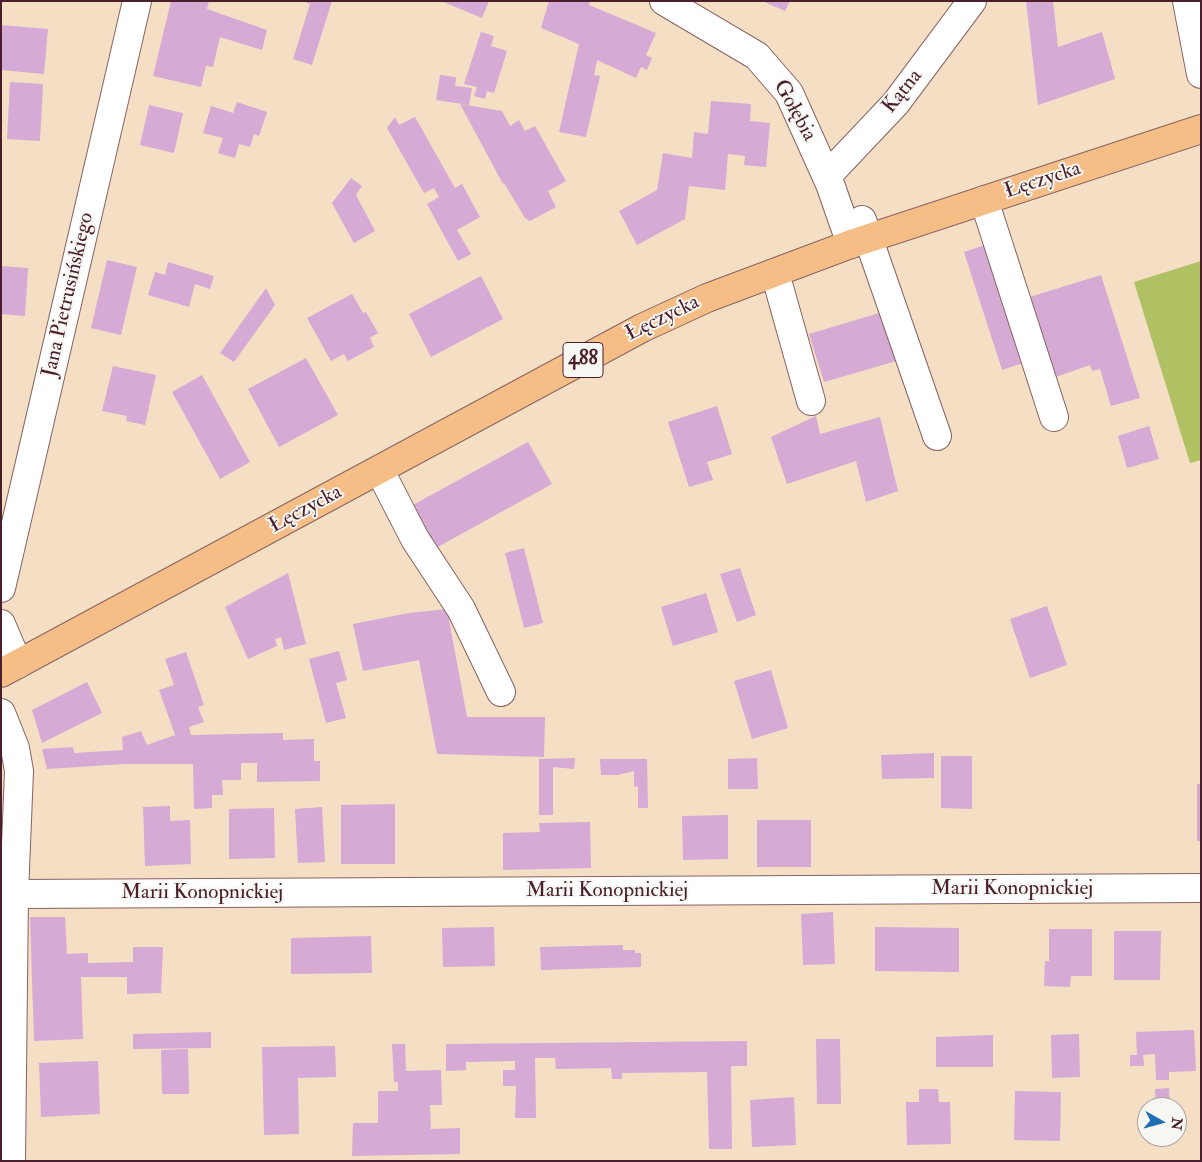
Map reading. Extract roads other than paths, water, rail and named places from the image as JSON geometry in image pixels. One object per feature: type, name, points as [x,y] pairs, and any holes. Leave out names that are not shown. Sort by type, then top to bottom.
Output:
[{"type":"main road","name":"Łęczycka","points":[[9,669],[380,471],[642,328],[707,298],[775,272],[860,234],[984,200],[1201,129]]},
{"type":"street","name":"Jana Pietrusińskiego","points":[[1,588],[137,1]]},
{"type":"street","name":"Gołębia","points":[[664,1],[757,56],[789,92],[827,176],[860,234],[937,436]]},
{"type":"street","name":"Kątna","points":[[827,176],[896,103],[972,1]]},
{"type":"street","points":[[1187,1],[1201,74]]},
{"type":"street","points":[[984,200],[1054,417]]},
{"type":"street","points":[[775,272],[811,401]]},
{"type":"street","points":[[380,471],[415,540],[461,609],[501,692]]},
{"type":"street","points":[[1,624],[9,669]]},
{"type":"street","points":[[1,713],[15,748],[19,771],[14,894],[11,1161]]},
{"type":"street","name":"Marii Konopnickiej","points":[[14,894],[1201,888]]}]
